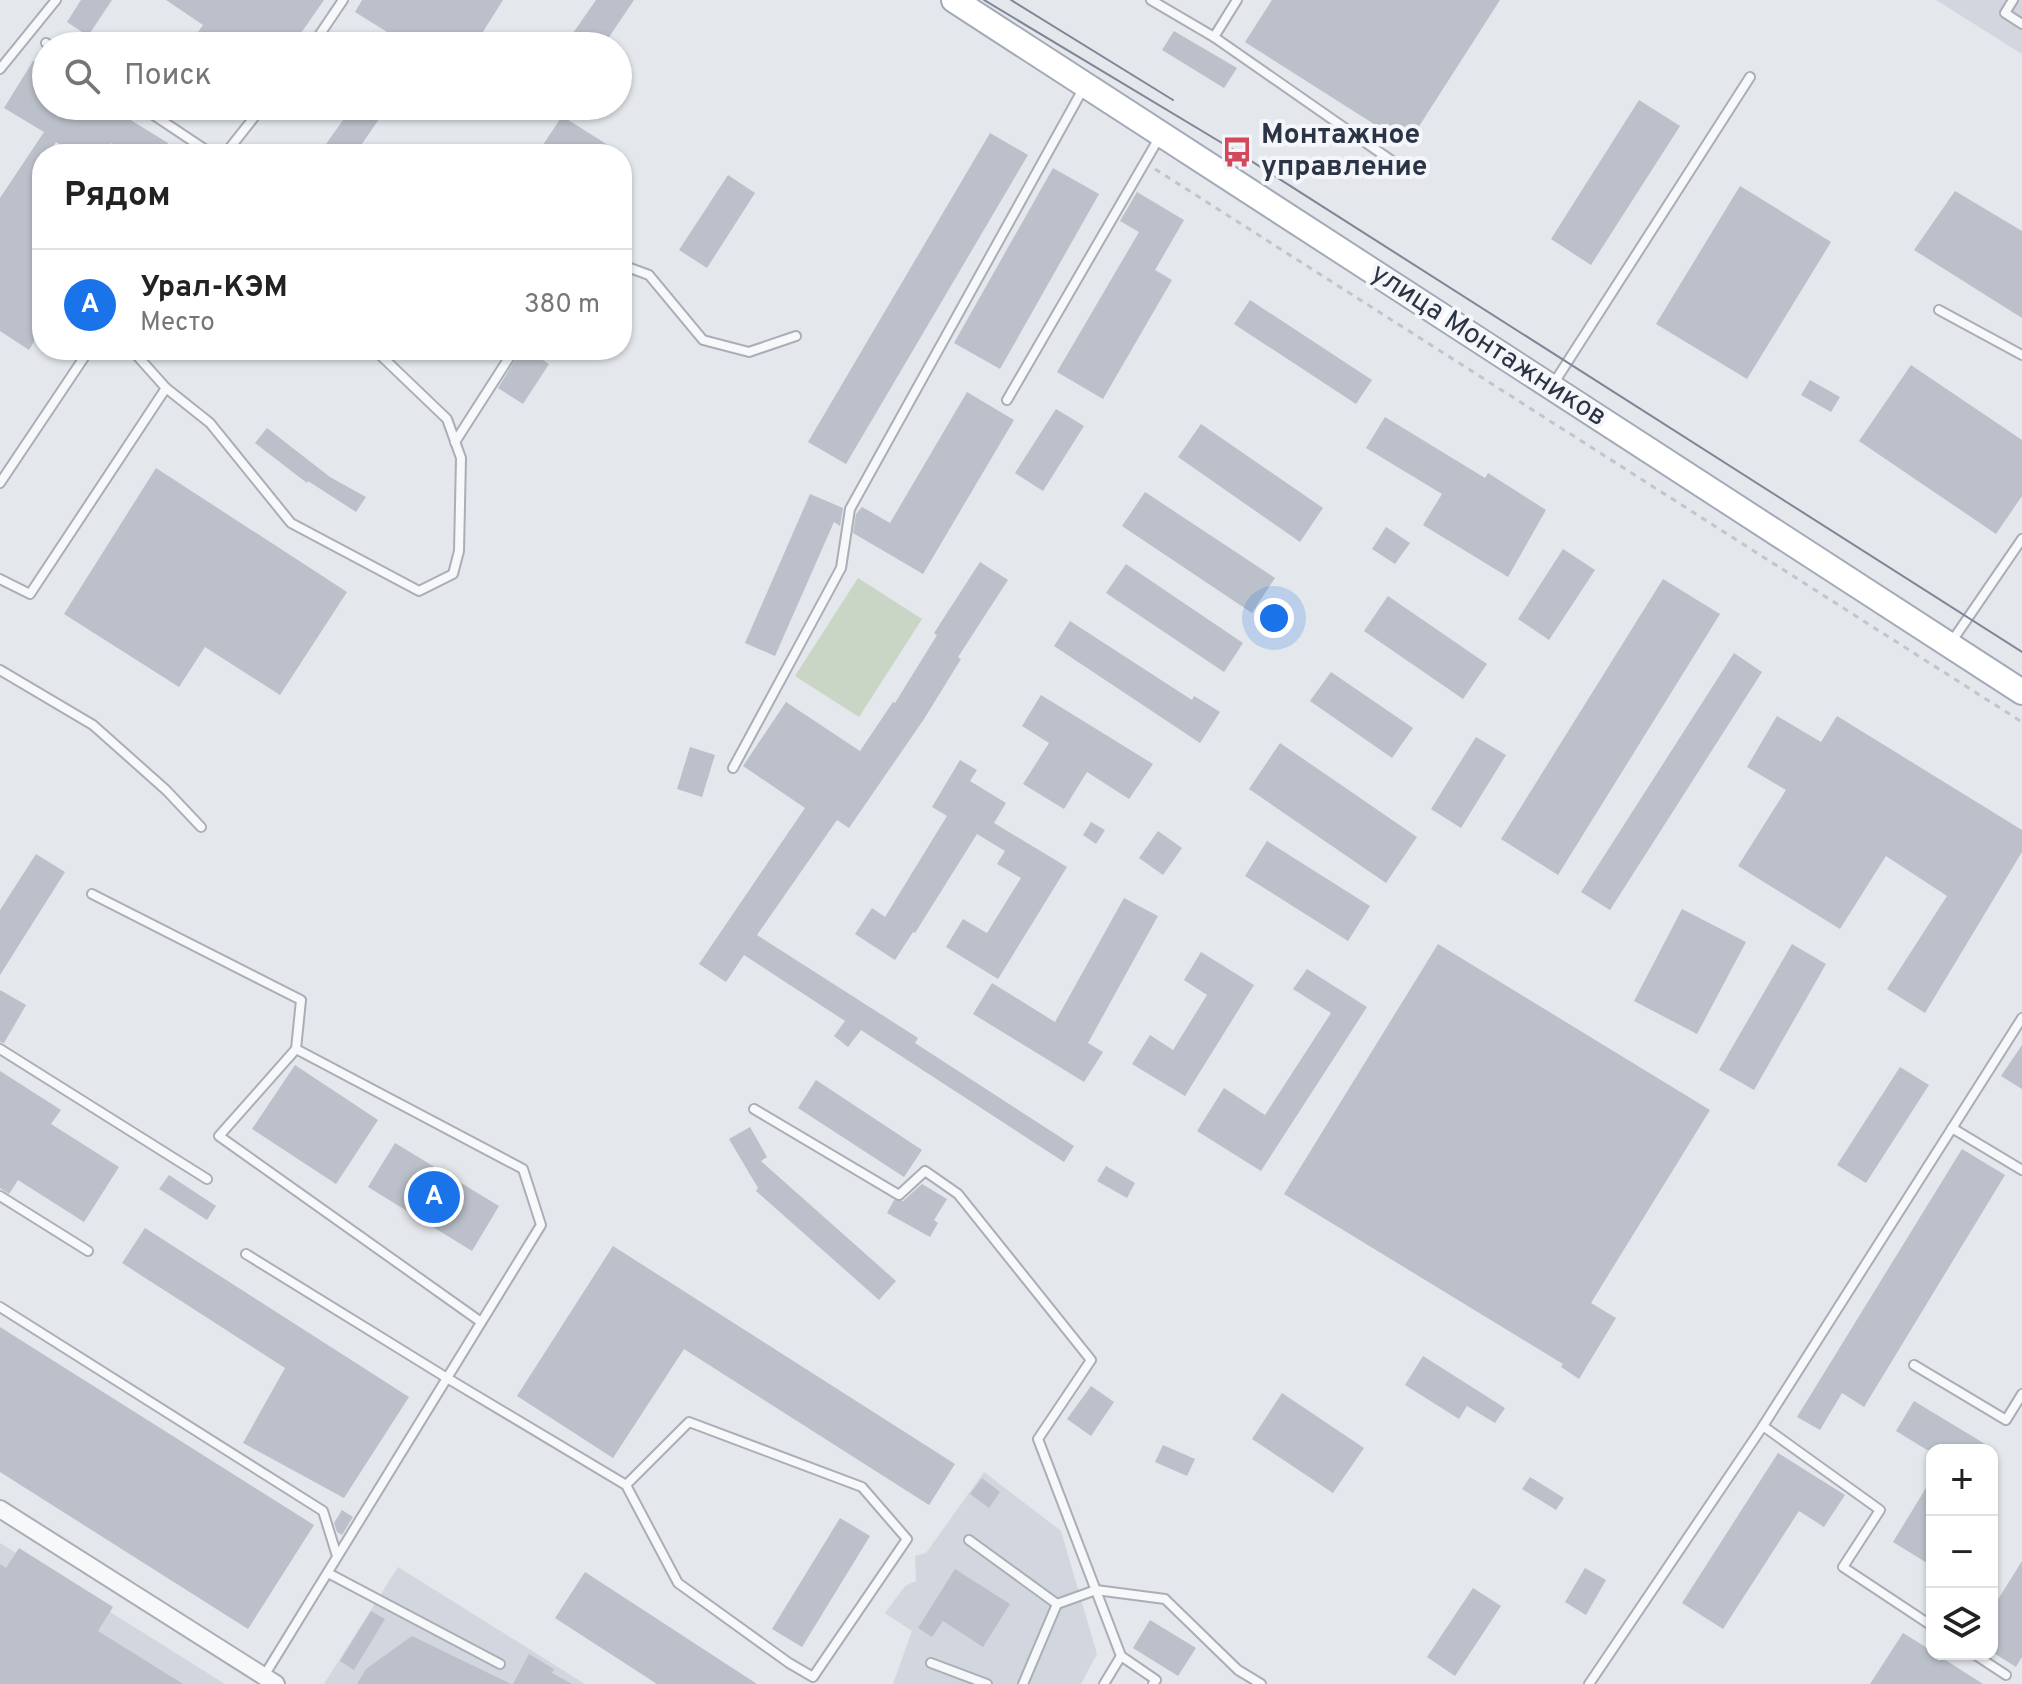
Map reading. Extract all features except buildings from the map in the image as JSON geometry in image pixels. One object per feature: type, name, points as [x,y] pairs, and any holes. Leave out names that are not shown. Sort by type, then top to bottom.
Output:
[{"type":"main road","name":"улица Монтажников","points":[[954,0],[2022,692]]},
{"type":"street","points":[[0,1509],[270,1680]]},
{"type":"lane","points":[[0,69],[56,0]]},
{"type":"lane","points":[[321,32],[343,0]]},
{"type":"lane","points":[[1151,0],[1214,37],[1395,163]]},
{"type":"lane","points":[[1214,37],[1237,0]]},
{"type":"lane","points":[[2013,0],[2005,13],[2022,24]]},
{"type":"lane","points":[[1551,386],[1750,77]]},
{"type":"lane","points":[[733,768],[841,568],[850,509],[1085,85]]},
{"type":"lane","points":[[161,120],[197,144]]},
{"type":"lane","points":[[233,144],[252,120]]},
{"type":"lane","points":[[1007,400],[1161,134]]},
{"type":"lane","points":[[632,269],[649,275],[703,340],[749,352],[796,336]]},
{"type":"lane","points":[[1939,310],[2022,355]]},
{"type":"lane","points":[[0,483],[82,360]]},
{"type":"lane","points":[[141,360],[166,388],[210,423],[291,523],[419,591],[453,574],[459,551],[461,458],[447,419],[385,360]]},
{"type":"lane","points":[[455,442],[508,360]]},
{"type":"lane","points":[[0,579],[30,594],[166,388]]},
{"type":"lane","points":[[1950,645],[2022,539]]},
{"type":"lane","points":[[0,670],[93,725],[166,790],[201,827]]},
{"type":"lane","points":[[92,894],[301,1000],[296,1049],[219,1136],[481,1322]]},
{"type":"lane","points":[[1589,1684],[1763,1426],[2022,1018]]},
{"type":"lane","points":[[0,1049],[207,1179]]},
{"type":"lane","points":[[270,1680],[337,1556],[541,1225],[523,1169],[296,1049]]},
{"type":"lane","points":[[754,1109],[899,1195],[925,1171],[958,1194],[1091,1360],[1038,1439],[1121,1656],[1156,1680],[1153,1684]]},
{"type":"lane","points":[[1952,1128],[2022,1170]]},
{"type":"lane","points":[[0,1196],[88,1251]]},
{"type":"lane","points":[[246,1254],[626,1485],[678,1583],[813,1677],[907,1539],[862,1487],[689,1422],[626,1485]]},
{"type":"lane","points":[[0,1307],[323,1511],[337,1556]]},
{"type":"lane","points":[[1914,1365],[2006,1420],[2022,1394]]},
{"type":"lane","points":[[1763,1426],[1880,1510],[1843,1567],[1926,1622]]},
{"type":"lane","points":[[969,1540],[1057,1604]]},
{"type":"lane","points":[[328,1573],[500,1664]]},
{"type":"lane","points":[[1023,1684],[1057,1604],[1096,1590],[1165,1599],[1238,1670],[1261,1684]]},
{"type":"lane","points":[[1104,1684],[1121,1656]]},
{"type":"lane","points":[[1983,1660],[2006,1675]]},
{"type":"lane","points":[[931,1663],[987,1684]]},
{"type":"path","points":[[1145,163],[2022,722]]},
{"type":"shaded area","points":[[1936,0],[2022,0],[2022,54]]},
{"type":"shaded area","points":[[984,1472],[1061,1531],[1097,1654],[1081,1684],[893,1684],[912,1631],[885,1613],[905,1586],[916,1581],[915,1556],[926,1553]]},
{"type":"shaded area","points":[[0,1543],[225,1684],[0,1684]]},
{"type":"shaded area","points":[[398,1567],[585,1684],[324,1684]]},
{"type":"green space","points":[[858,578],[922,619],[859,717],[795,676]]},
{"type":"tram line","points":[[984,0],[1237,152],[2022,652]]},
{"type":"tram line","points":[[1011,0],[1173,100]]},
{"type":"place","name":"Монтажное управление","points":[[1237,152]]},
{"type":"place","name":"Урал-КЭМ","points":[[434,1197]]}]
